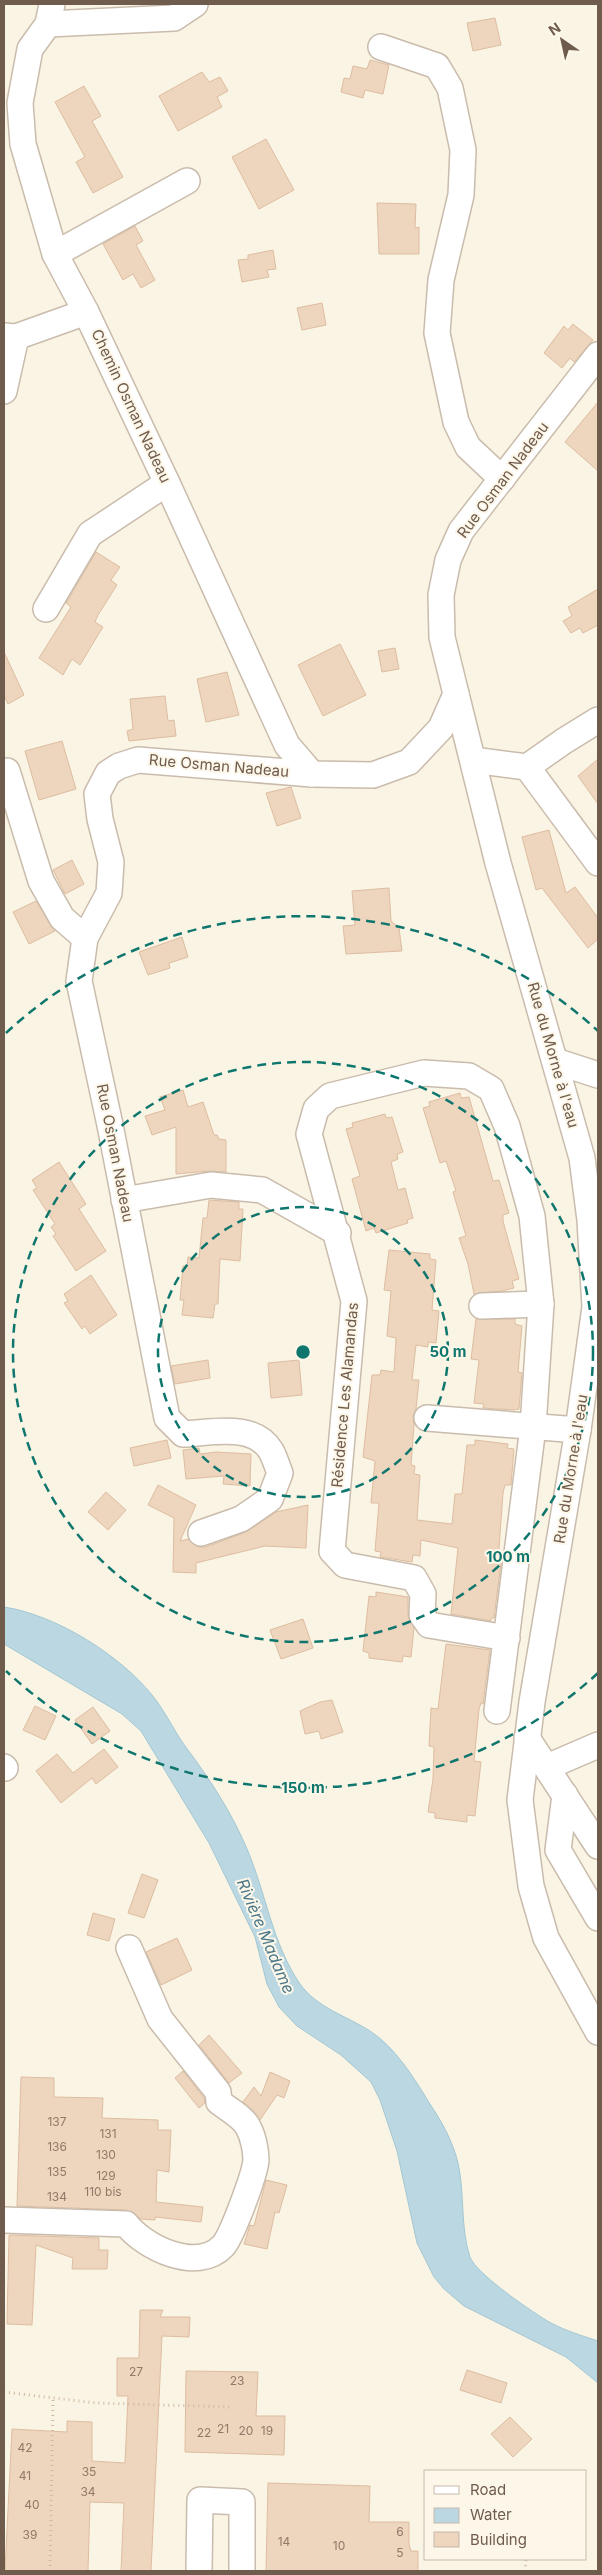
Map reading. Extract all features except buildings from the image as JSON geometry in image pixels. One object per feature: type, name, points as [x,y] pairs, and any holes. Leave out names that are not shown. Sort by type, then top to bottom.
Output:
[{"type":"street","points":[[50,14],[174,18],[195,4]]},
{"type":"street","name":"Chemin Osman Nadeau","points":[[50,14],[30,49],[20,103],[24,144],[55,254],[86,312],[167,483],[287,745],[312,774]]},
{"type":"street","points":[[381,47],[437,66],[450,88],[463,150],[461,195],[441,280],[437,333],[456,422],[468,447],[502,479]]},
{"type":"street","points":[[55,254],[187,181]]},
{"type":"street","points":[[4,391],[10,336],[86,312]]},
{"type":"street","name":"Rue Osman Nadeau","points":[[201,1533],[241,1519],[270,1499],[280,1474],[271,1451],[261,1440],[241,1431],[183,1434],[167,1418],[110,1125],[79,981],[85,938],[109,893],[112,862],[100,819],[97,794],[108,774],[119,766],[138,760],[312,774],[373,775],[409,762],[441,728],[456,694],[442,637],[441,595],[448,560],[461,531],[598,356]]},
{"type":"street","points":[[46,609],[90,534],[167,483]]},
{"type":"street","name":"Rue du Morne à l'eau","points":[[456,694],[498,863],[582,1158],[594,1221],[595,1307],[592,1371],[578,1430],[528,1738],[520,1800],[530,1886],[546,1938],[598,2032]]},
{"type":"street","points":[[472,760],[527,767],[598,720]]},
{"type":"street","points":[[527,767],[598,863]]},
{"type":"street","points":[[7,772],[41,881],[62,918],[85,938]]},
{"type":"street","points":[[555,1061],[598,1075]]},
{"type":"street","name":"Résidence Les Alamandas","points":[[497,1711],[507,1638],[532,1427],[541,1304],[532,1216],[507,1126],[491,1089],[469,1076],[424,1073],[330,1096],[316,1109],[309,1134],[338,1233],[354,1301],[332,1551],[345,1565],[414,1578],[422,1594],[422,1616],[429,1625],[507,1638]]},
{"type":"street","points":[[124,1200],[211,1185],[262,1190],[338,1233]]},
{"type":"street","points":[[482,1306],[541,1304]]},
{"type":"street","points":[[427,1418],[578,1430]]},
{"type":"street","points":[[528,1738],[598,1846]]},
{"type":"street","points":[[547,1767],[598,1745]]},
{"type":"street","points":[[565,1794],[558,1850],[598,1918]]},
{"type":"street","points":[[4,2220],[126,2224],[134,2235],[158,2250],[200,2258],[211,2254],[223,2245],[231,2233],[256,2161],[248,2126],[219,2102],[218,2092],[160,2019],[129,1948]]},
{"type":"street","points":[[199,2571],[200,2500],[242,2502],[242,2571]]},
{"type":"path","points":[[4,2392],[96,2403],[232,2407]]},
{"type":"path","points":[[50,2571],[53,2398]]},
{"type":"water","name":"Rivière Madame","points":[[4,1607],[45,1618],[85,1639],[123,1666],[152,1695],[234,1821],[254,1866],[276,1935],[290,1968],[300,1984],[315,1999],[370,2031],[388,2046],[411,2074],[443,2125],[458,2163],[465,2234],[470,2257],[483,2273],[520,2303],[551,2323],[598,2341],[598,2383],[566,2357],[464,2306],[444,2289],[434,2277],[417,2243],[397,2151],[380,2100],[371,2082],[341,2055],[297,2026],[279,2007],[267,1984],[255,1937],[209,1843],[141,1731],[122,1714],[4,1644]]}]
